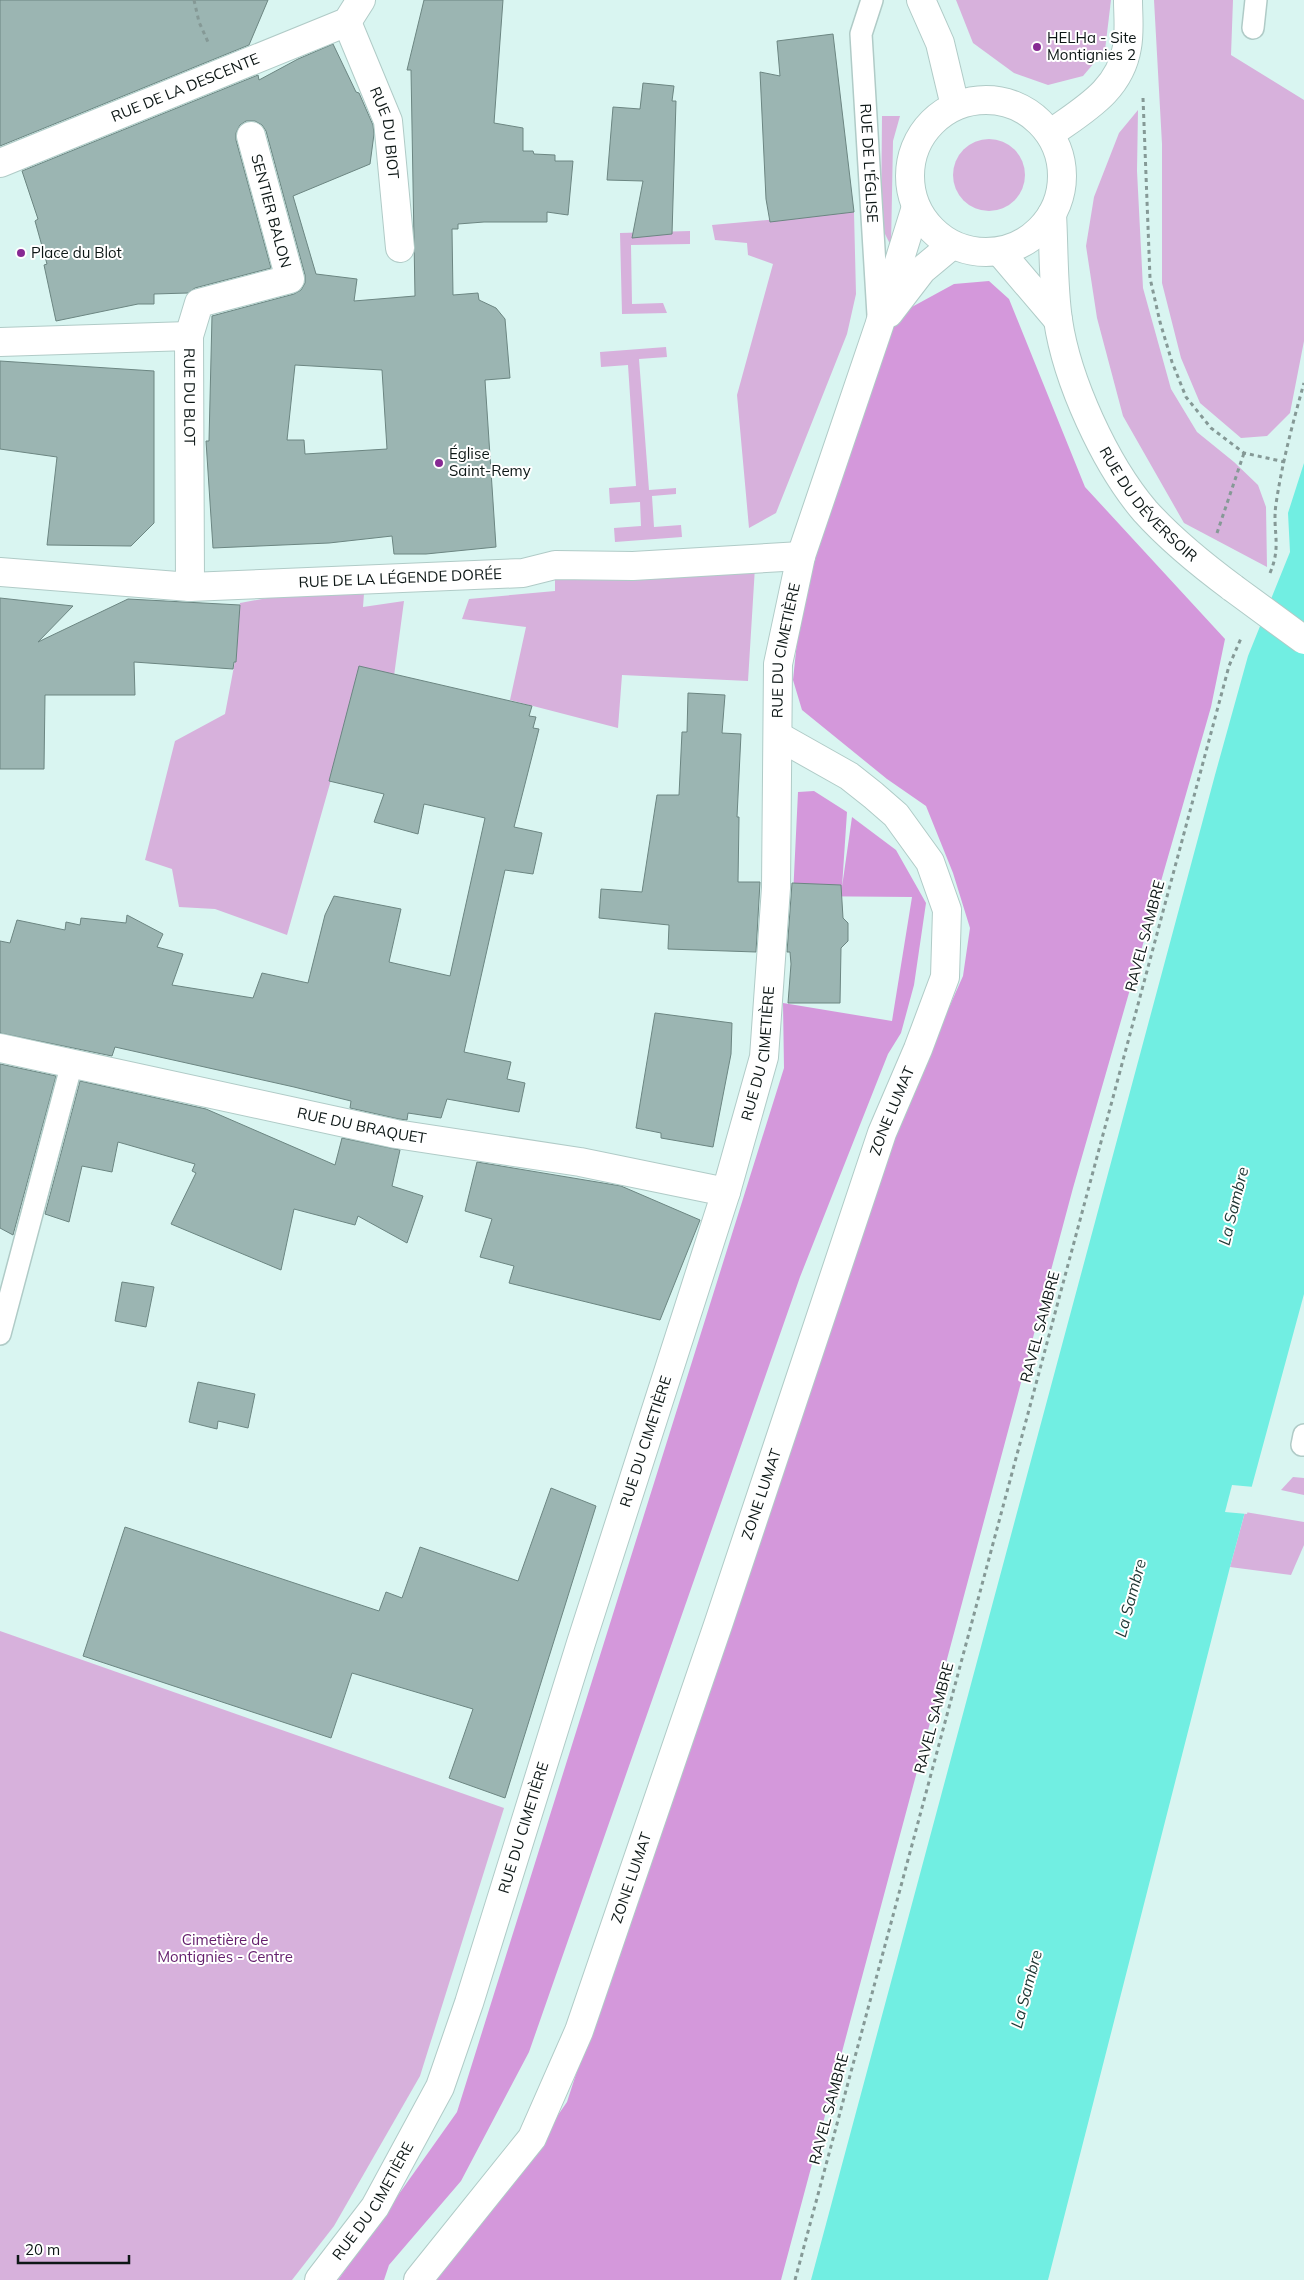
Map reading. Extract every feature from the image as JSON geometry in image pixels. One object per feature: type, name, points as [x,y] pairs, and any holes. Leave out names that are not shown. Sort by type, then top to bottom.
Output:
[{"type":"street","points":[[921,0],[940,43],[955,106]]},
{"type":"street","points":[[1050,134],[1104,96],[1120,72],[1128,47],[1128,0]]},
{"type":"street","name":"RUE DE LA DESCENTE","points":[[0,163],[354,11]]},
{"type":"street","name":"RUE DU BIOT","points":[[354,11],[388,121],[400,248]]},
{"type":"street","points":[[983,100],[1014,104],[1034,116],[1050,134],[1059,153],[1062,173],[1060,195],[1052,214],[1037,233],[1019,246],[1000,252],[977,252],[952,245],[933,231],[916,207],[910,185],[912,158],[921,136],[937,117],[955,106],[983,100]]},
{"type":"street","name":"SENTIER BALON","points":[[189,336],[199,303],[290,279],[251,136]]},
{"type":"street","name":"RUE DE L'ÉGLISE","points":[[801,556],[879,326],[916,207]]},
{"type":"street","name":"RUE DU DÉVERSOIR","points":[[1052,214],[1058,320],[1076,388],[1103,449],[1145,510],[1195,560],[1304,640]]},
{"type":"street","name":"RUE DE L'ÉGLISE","points":[[879,326],[922,270],[952,245]]},
{"type":"street","name":"RUE DU DÉVERSOIR","points":[[1000,252],[1058,320]]},
{"type":"street","name":"RUE DU BLOT","points":[[0,342],[189,336],[190,587]]},
{"type":"street","name":"RUE DE LA LÉGENDE DORÉE","points":[[0,572],[190,587],[523,573],[555,565],[633,566],[801,556]]},
{"type":"street","name":"RUE DU CIMETIÈRE","points":[[319,2280],[375,2207],[440,2087],[469,2003],[580,1643],[726,1192],[764,1057],[776,888],[778,664],[801,556]]},
{"type":"street","name":"ZONE LUMAT","points":[[418,2280],[532,2138],[579,2031],[716,1632],[882,1133],[918,1049],[945,977],[947,910],[930,862],[896,815],[849,776],[778,736]]},
{"type":"street","name":"RUE DU BRAQUET","points":[[0,1048],[396,1134],[580,1162],[726,1192]]},
{"type":"lane","name":"RUE DE L'ÉGLISE","points":[[872,0],[861,34],[879,326]]},
{"type":"lane","points":[[1253,28],[1256,0]]},
{"type":"lane","points":[[0,1334],[72,1063]]},
{"type":"lane","points":[[1304,1435],[1302,1445],[1304,1445]]},
{"type":"path","points":[[1120,72],[1142,96],[1150,278],[1172,362],[1186,397],[1211,428],[1244,453],[1285,462]]},
{"type":"path","points":[[1269,575],[1276,556],[1275,506],[1304,383]]},
{"type":"path","points":[[1195,560],[1218,532],[1244,453]]},
{"type":"path","name":"RAVEL SAMBRE","points":[[795,2280],[1230,666],[1245,629]]},
{"type":"green space","name":"HELHa - Site Montignies 2","points":[[956,0],[1111,0],[1105,50],[1083,76],[1048,85],[1014,73],[973,43]]},
{"type":"green space","points":[[1154,0],[1233,0],[1231,55],[1304,100],[1304,341],[1290,413],[1267,436],[1241,438],[1200,403],[1181,358],[1162,283],[1162,144]]},
{"type":"green space","points":[[1138,110],[1137,171],[1143,288],[1171,389],[1197,432],[1234,462],[1258,485],[1266,507],[1267,567],[1184,523],[1123,416],[1097,318],[1086,246],[1094,197],[1119,133]]},
{"type":"green space","points":[[882,116],[900,116],[893,141],[891,246],[881,226]]},
{"type":"green space","points":[[996,139],[1015,149],[1023,161],[1025,175],[1023,189],[1015,201],[1003,209],[982,211],[963,201],[955,189],[953,168],[963,149],[975,141]]},
{"type":"green space","points":[[854,212],[856,294],[847,334],[776,513],[749,528],[737,395],[773,264],[748,255],[747,243],[715,240],[712,225]]},
{"type":"green space","points":[[690,231],[690,244],[631,245],[632,304],[663,303],[667,313],[622,314],[620,233]]},
{"type":"green space","points":[[666,347],[667,357],[639,359],[649,490],[676,488],[676,494],[652,496],[654,527],[681,525],[682,537],[615,542],[614,528],[641,526],[640,502],[610,504],[609,488],[636,486],[628,365],[601,367],[600,352]]},
{"type":"green space","points":[[555,565],[755,567],[748,681],[622,675],[618,728],[510,700],[526,627],[462,619],[469,599],[555,591]]},
{"type":"green space","points":[[365,580],[363,607],[404,601],[394,676],[331,780],[287,935],[215,909],[179,907],[172,869],[145,860],[175,741],[225,714],[235,661],[240,603]]},
{"type":"green space","points":[[1293,1477],[1304,1478],[1304,1495],[1281,1490]]},
{"type":"green space","points":[[1245,1512],[1304,1522],[1304,1545],[1291,1575],[1230,1567]]},
{"type":"green space","name":"Cimetière de Montignies - Centre","points":[[0,1631],[504,1808],[420,2076],[334,2226],[292,2280],[0,2280]]},
{"type":"shaded area","points":[[989,281],[1009,299],[1085,487],[1225,639],[1211,707],[1073,1188],[781,2280],[436,2280],[503,2195],[567,2102],[847,1237],[963,976],[970,928],[953,873],[926,806],[887,779],[802,710],[793,680],[808,535],[899,314],[954,284]]},
{"type":"shaded area","points":[[814,791],[847,812],[842,887],[852,817],[896,850],[926,903],[914,985],[901,1033],[888,1054],[800,1277],[529,2052],[461,2181],[389,2265],[384,2280],[338,2280],[457,2112],[784,1068],[783,1003],[892,1021],[912,897],[793,896],[798,792]]},
{"type":"water","name":"La Sambre","points":[[1304,463],[1304,1294],[1230,1567],[1048,2280],[811,2280],[1215,775],[1248,656],[1290,552],[1288,513]]},
{"type":"pier","points":[[1232,1485],[1254,1487],[1247,1514],[1225,1512]]},
{"type":"building","points":[[0,0],[268,0],[249,45],[0,146]]},
{"type":"building","points":[[424,0],[503,0],[494,123],[523,128],[523,151],[533,151],[534,154],[555,155],[555,161],[573,161],[568,215],[547,212],[547,222],[484,222],[458,224],[458,229],[452,229],[453,295],[478,293],[479,300],[496,308],[505,319],[510,378],[485,380],[496,547],[426,554],[394,554],[392,536],[329,543],[213,548],[206,441],[209,441],[212,316],[294,294],[301,290],[305,283],[305,275],[266,131],[262,125],[255,121],[246,121],[240,125],[236,133],[236,140],[271,268],[195,288],[188,293],[154,294],[154,304],[138,304],[56,321],[44,265],[47,264],[35,221],[38,219],[22,171],[258,75],[259,80],[298,59],[333,44],[356,92],[359,93],[373,125],[374,134],[370,164],[293,196],[316,274],[357,279],[354,301],[415,296],[411,70],[407,70]],"holes":[[[295,365],[382,370],[387,449],[305,454],[304,440],[287,440]]]},
{"type":"building","points":[[833,34],[854,212],[770,222],[766,199],[760,72],[780,76],[777,41]]},
{"type":"building","points":[[643,83],[674,86],[672,101],[676,101],[672,234],[632,238],[643,181],[607,180],[613,107],[640,109]]},
{"type":"building","points":[[0,361],[154,371],[154,523],[131,546],[47,545],[57,457],[0,449]]},
{"type":"building","points":[[0,598],[73,606],[38,642],[128,599],[240,605],[236,662],[234,662],[233,669],[134,662],[135,695],[45,695],[44,769],[0,769]]},
{"type":"building","points":[[359,666],[532,706],[529,716],[536,717],[533,728],[539,729],[514,827],[542,833],[533,874],[505,870],[464,1052],[511,1062],[507,1079],[525,1083],[519,1112],[447,1099],[441,1118],[408,1113],[407,1120],[399,1119],[350,1108],[351,1101],[115,1047],[112,1056],[0,1033],[0,941],[10,943],[17,920],[65,930],[66,922],[80,925],[81,918],[126,923],[127,915],[163,934],[157,947],[183,954],[172,985],[253,998],[262,973],[308,983],[325,915],[334,896],[401,909],[389,962],[450,976],[485,818],[424,804],[418,834],[374,822],[384,794],[329,781]]},
{"type":"building","points":[[688,693],[725,695],[722,733],[741,734],[737,817],[739,817],[738,882],[760,882],[756,952],[668,949],[669,925],[599,918],[601,889],[642,892],[657,795],[679,795],[682,732],[687,732]]},
{"type":"building","points":[[792,883],[841,885],[843,918],[848,923],[848,941],[841,948],[840,1003],[788,1003],[791,964],[790,952],[787,952]]},
{"type":"building","points":[[655,1013],[732,1023],[731,1054],[713,1147],[661,1138],[661,1133],[636,1128]]},
{"type":"building","points":[[0,1064],[56,1076],[13,1235],[0,1228]]},
{"type":"building","points":[[80,1081],[206,1109],[335,1165],[342,1138],[400,1150],[392,1186],[423,1196],[407,1243],[358,1216],[355,1225],[294,1209],[281,1270],[171,1224],[196,1173],[192,1171],[195,1164],[118,1142],[112,1172],[82,1166],[69,1222],[45,1214]]},
{"type":"building","points":[[477,1162],[621,1186],[700,1220],[660,1320],[509,1283],[514,1266],[480,1257],[492,1219],[465,1211]]},
{"type":"building","points":[[122,1282],[154,1287],[146,1327],[115,1321]]},
{"type":"building","points":[[198,1382],[255,1394],[248,1428],[218,1421],[217,1429],[189,1422]]},
{"type":"building","points":[[551,1488],[596,1506],[505,1798],[449,1778],[473,1709],[352,1673],[331,1738],[83,1656],[125,1527],[379,1611],[386,1592],[402,1598],[420,1547],[518,1581]]},
{"type":"place","name":"HELHa - Site Montignies 2","points":[[1037,47]]},
{"type":"place","name":"Place du Blot","points":[[21,253]]},
{"type":"place","name":"Église Saint-Remy","points":[[439,463]]}]
